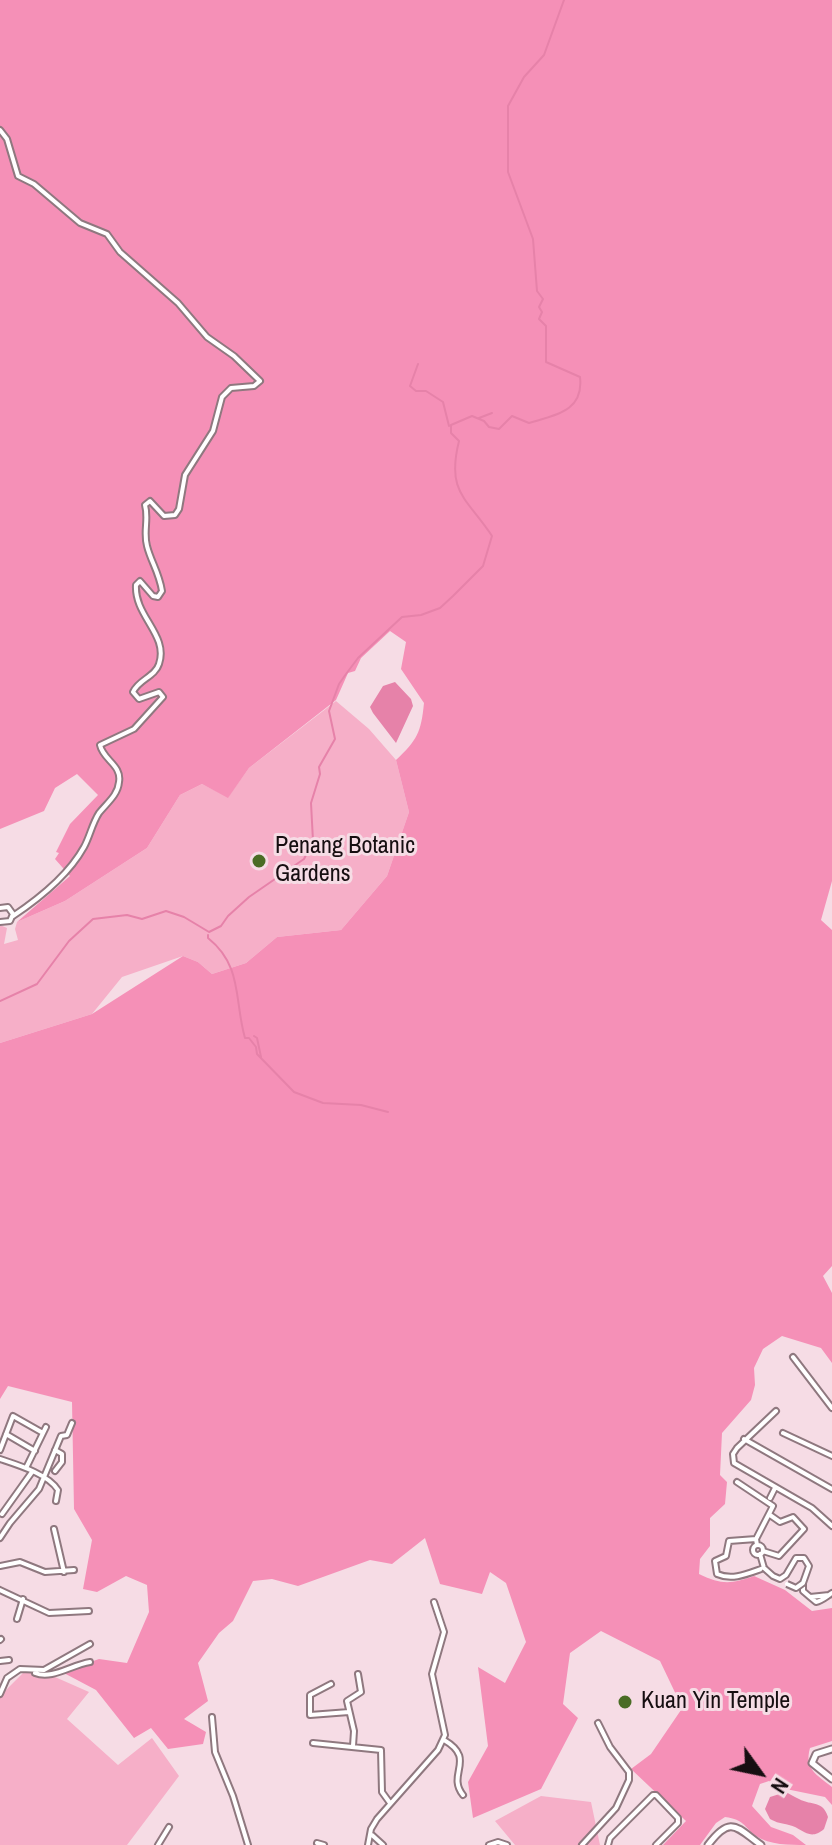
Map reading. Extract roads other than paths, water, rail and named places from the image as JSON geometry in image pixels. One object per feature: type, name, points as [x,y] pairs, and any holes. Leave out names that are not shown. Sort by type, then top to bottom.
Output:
[{"type":"main road","points":[[832,1749],[816,1754],[812,1763],[832,1779]]},
{"type":"main road","points":[[708,1845],[721,1830],[732,1826],[743,1829],[761,1845]]},
{"type":"street","points":[[0,130],[7,139],[18,176],[34,184],[80,223],[107,234],[120,252],[178,303],[207,337],[234,356],[260,381],[254,386],[231,388],[222,397],[213,431],[185,475],[175,515],[164,516],[150,501],[145,505],[148,523],[146,541],[162,591],[158,597],[153,596],[140,581],[136,585],[136,593],[143,615],[158,636],[161,647],[160,662],[133,692],[139,699],[159,692],[163,697],[134,729],[100,745],[101,752],[119,772],[119,783],[70,869],[8,923],[0,922]]},
{"type":"street","points":[[0,908],[10,909],[13,916]]},
{"type":"street","points":[[793,1357],[832,1407]]},
{"type":"street","points":[[776,1411],[744,1439],[733,1454],[734,1463],[812,1508],[832,1526]]},
{"type":"street","points":[[0,1450],[14,1416],[43,1433]]},
{"type":"street","points":[[0,1538],[39,1489],[61,1436],[69,1433],[72,1423]]},
{"type":"street","points":[[26,1468],[46,1427]]},
{"type":"street","points":[[783,1433],[832,1456]]},
{"type":"street","points":[[6,1434],[35,1451]]},
{"type":"street","points":[[744,1439],[832,1489]]},
{"type":"street","points":[[55,1450],[62,1454],[55,1471]]},
{"type":"street","points":[[0,1459],[26,1468],[58,1488],[56,1501]]},
{"type":"street","points":[[2,1514],[32,1472]]},
{"type":"street","points":[[737,1482],[772,1504],[770,1515],[756,1542]]},
{"type":"street","points":[[770,1498],[775,1488]]},
{"type":"street","points":[[761,1553],[779,1556],[804,1529],[793,1517],[780,1522],[770,1515]]},
{"type":"street","points":[[54,1529],[64,1572]]},
{"type":"street","points":[[764,1568],[726,1577],[717,1574],[715,1561],[726,1556],[729,1541],[756,1542],[761,1546],[764,1568],[773,1576],[780,1579],[786,1575],[796,1558],[800,1557],[808,1561],[809,1566],[803,1583],[796,1588],[787,1584],[785,1575],[795,1558],[805,1559],[809,1565],[802,1588],[816,1602],[830,1594]]},
{"type":"street","points":[[0,1566],[20,1562],[45,1572],[74,1570]]},
{"type":"street","points":[[0,1590],[49,1613],[89,1611]]},
{"type":"street","points":[[17,1619],[23,1599]]},
{"type":"street","points":[[368,1845],[371,1829],[444,1740],[432,1674],[444,1632],[434,1602]]},
{"type":"street","points":[[0,1694],[7,1678],[20,1669],[44,1670],[90,1644]]},
{"type":"street","points":[[0,1661],[9,1660]]},
{"type":"street","points":[[33,1671],[43,1676],[52,1675],[90,1662]]},
{"type":"street","points":[[353,1746],[354,1731],[347,1700],[361,1692],[358,1674]]},
{"type":"street","points":[[331,1684],[310,1695],[310,1715],[349,1712]]},
{"type":"street","points":[[212,1717],[215,1752],[248,1845]]},
{"type":"street","points":[[582,1845],[616,1808],[629,1780],[629,1772],[598,1723]]},
{"type":"street","points":[[444,1740],[461,1755],[457,1787],[463,1795]]},
{"type":"street","points":[[313,1743],[381,1750],[382,1792],[390,1803]]},
{"type":"street","points":[[608,1845],[610,1838],[653,1795],[678,1818],[678,1823],[656,1845]]},
{"type":"street","points":[[158,1845],[169,1827]]},
{"type":"street","points":[[371,1829],[373,1837],[381,1845]]},
{"type":"street","points":[[489,1845],[498,1842],[507,1845]]},
{"type":"street","points":[[317,1843],[324,1845]]},
{"type":"waterway","points":[[0,1001],[37,984],[69,941],[93,919],[127,915],[142,919],[166,911],[184,917],[209,932],[221,926],[249,897],[304,859],[313,841],[311,803],[320,774],[319,767],[335,739],[329,711],[339,684],[358,658],[402,617],[421,615],[440,608],[483,566],[492,536],[457,484],[455,472],[459,441],[451,433],[451,425],[472,416],[489,427],[499,429],[512,416],[529,423],[566,410],[578,397],[580,388],[580,377],[546,362],[546,326],[539,319],[543,299],[537,291],[533,239],[508,172],[508,106],[524,77],[544,55],[564,0]]},
{"type":"waterway","points":[[418,364],[410,386],[416,391],[426,391],[443,402],[449,426]]},
{"type":"waterway","points":[[479,418],[492,413]]},
{"type":"waterway","points":[[208,935],[232,972],[245,1038],[249,1038],[257,1054],[294,1092],[323,1103],[361,1105],[388,1112]]},
{"type":"waterway","points":[[254,1036],[261,1057]]},
{"type":"place","name":"Penang Botanic Gardens","points":[[259,861]]},
{"type":"place","name":"Kuan Yin Temple","points":[[625,1702]]}]
